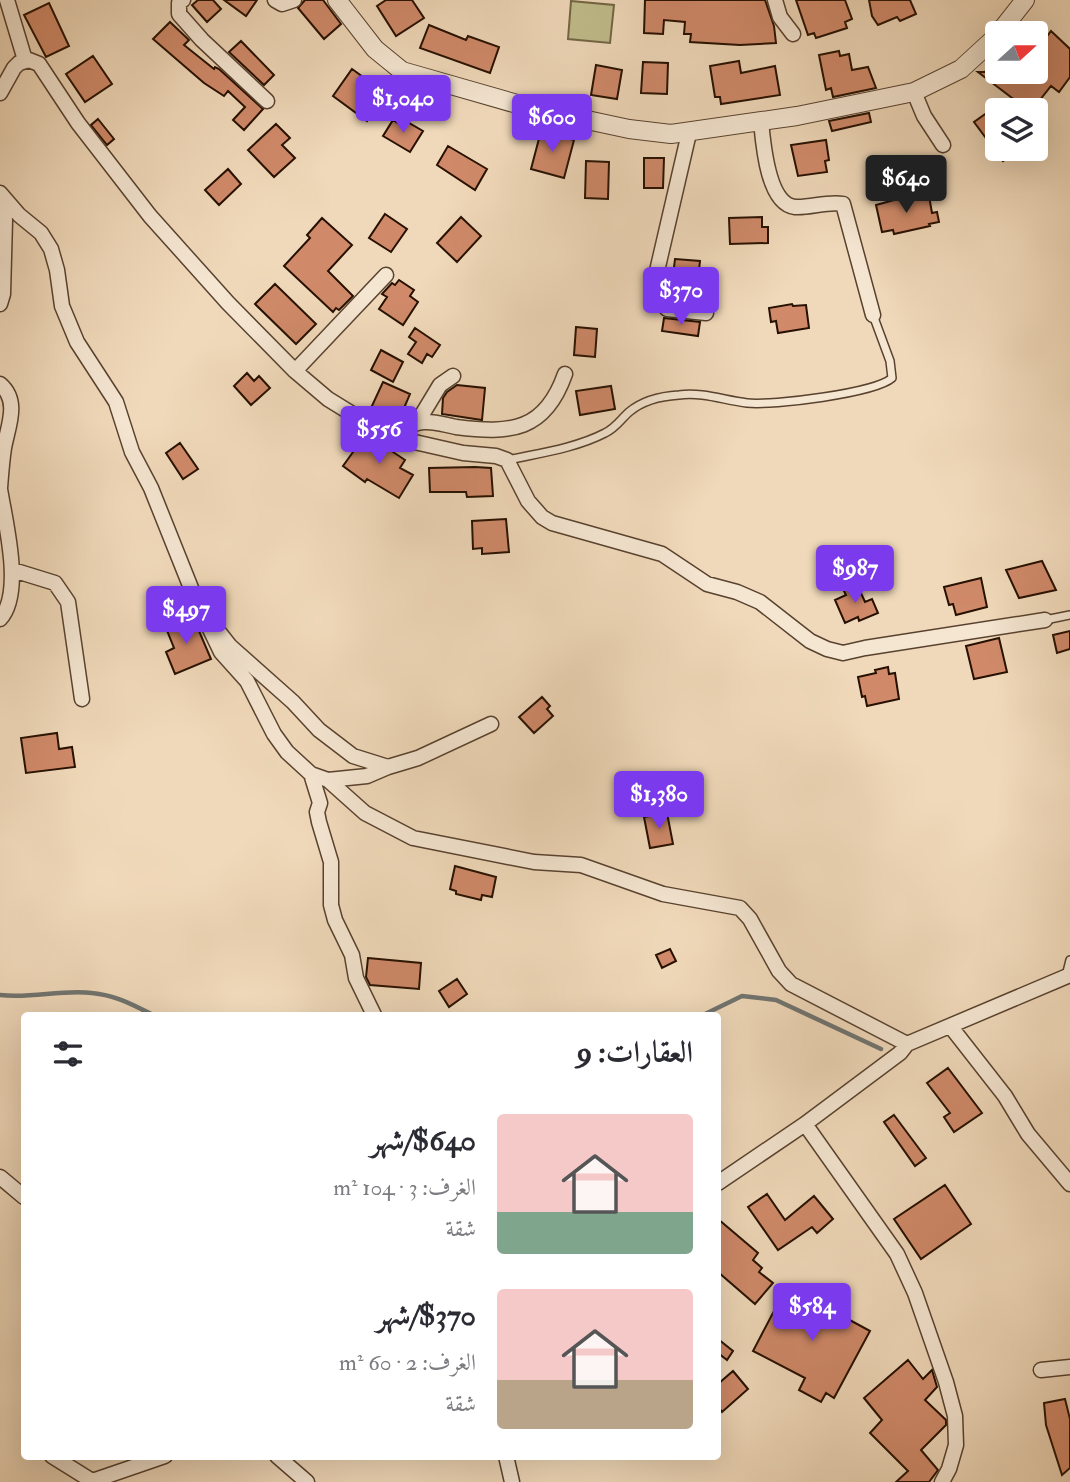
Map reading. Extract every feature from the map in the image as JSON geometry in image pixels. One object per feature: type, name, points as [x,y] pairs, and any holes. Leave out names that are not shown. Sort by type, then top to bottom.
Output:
[{"type":"street","points":[[7,0],[25,60]]},
{"type":"street","points":[[183,0],[179,3],[179,14],[202,40],[267,102]]},
{"type":"street","points":[[275,0],[282,4],[294,0]]},
{"type":"street","points":[[337,0],[365,38],[385,59],[402,71],[531,108],[629,129],[671,134],[797,116],[914,92],[961,69],[985,46]]},
{"type":"street","points":[[775,0],[785,26],[793,34]]},
{"type":"street","points":[[1008,21],[1025,0]]},
{"type":"street","points":[[0,93],[15,68],[25,60],[39,64],[78,123],[150,216],[228,303],[295,371],[328,399],[388,436],[507,460],[528,501],[542,517],[552,523],[662,554],[707,584],[760,602],[810,640],[827,649],[843,653],[1045,620]]},
{"type":"street","points":[[914,92],[924,116],[943,145]]},
{"type":"street","points":[[761,121],[766,166],[779,197],[787,205],[795,207],[833,202],[843,204],[873,316]]},
{"type":"street","points":[[690,133],[657,271],[656,295],[667,309],[706,313]]},
{"type":"street","points":[[0,194],[5,220],[3,294],[0,304]]},
{"type":"street","points":[[0,194],[19,215],[41,233],[51,249],[62,306],[77,342],[116,402],[132,452],[151,488],[202,613],[221,652],[247,681],[279,743],[311,774],[328,780],[365,813],[413,838],[534,862],[580,865],[663,894],[740,908],[750,919],[779,971],[791,984],[907,1044]]},
{"type":"street","points":[[295,371],[386,275]]},
{"type":"street","points":[[388,436],[417,423],[430,422],[486,429],[521,426],[547,411],[555,401],[565,374]]},
{"type":"street","points":[[417,423],[440,385],[453,376]]},
{"type":"street","points":[[0,384],[8,391],[11,401],[0,489],[13,570],[5,613],[0,619]]},
{"type":"street","points":[[13,570],[55,583],[68,602],[82,699]]},
{"type":"street","points":[[202,613],[230,646],[293,702],[319,730],[353,756],[388,767]]},
{"type":"street","points":[[328,780],[367,776],[418,758],[491,724]]},
{"type":"street","points":[[311,774],[320,803],[317,812],[319,822],[331,862],[331,905],[335,920],[352,955],[356,978],[373,1012]]},
{"type":"street","points":[[721,1181],[805,1124],[900,1053],[907,1044],[1068,976]]},
{"type":"street","points":[[951,1027],[1005,1096],[1028,1134],[1070,1184]]},
{"type":"street","points":[[805,1124],[897,1254],[915,1293],[955,1416],[956,1445],[942,1482]]},
{"type":"street","points":[[0,1177],[21,1194]]},
{"type":"street","points":[[1041,1370],[1070,1367]]},
{"type":"street","points":[[57,1460],[90,1482],[115,1477],[155,1460]]},
{"type":"street","points":[[282,1460],[307,1482]]},
{"type":"street","points":[[507,1460],[513,1479]]},
{"type":"lane","points":[[507,460],[593,439],[608,432],[637,407],[649,401],[676,395],[702,394],[763,404],[886,384],[892,378],[890,360],[873,316]]},
{"type":"lane","points":[[1045,620],[1070,615]]},
{"type":"lane","points":[[1068,976],[1070,960]]},
{"type":"shaded area","points":[[571,1],[614,5],[610,43],[568,39]]},
{"type":"building","points":[[198,0],[213,0],[221,9],[207,22],[192,5]]},
{"type":"building","points":[[224,0],[257,0],[246,16]]},
{"type":"building","points":[[305,0],[323,0],[341,24],[324,39],[298,8]]},
{"type":"building","points":[[386,0],[412,0],[424,18],[396,36],[377,6]]},
{"type":"building","points":[[645,0],[765,0],[774,26],[776,43],[740,45],[690,42],[691,34],[684,34],[685,22],[664,20],[663,34],[644,33]]},
{"type":"building","points":[[796,0],[845,0],[852,19],[845,22],[847,28],[816,38],[814,33],[808,35]]},
{"type":"building","points":[[869,0],[910,0],[916,14],[900,21],[897,17],[878,25],[872,16]]},
{"type":"building","points":[[49,3],[69,46],[46,57],[24,15]]},
{"type":"building","points":[[170,22],[189,40],[184,45],[214,69],[219,69],[263,109],[244,130],[233,120],[245,107],[228,91],[224,96],[204,83],[153,39]]},
{"type":"building","points":[[429,25],[466,40],[468,36],[499,47],[490,73],[420,48]]},
{"type":"building","points":[[1051,31],[1070,49],[1070,77],[1059,92],[1051,86],[1042,98],[1012,98],[994,84],[1048,84],[1048,35]]},
{"type":"building","points":[[241,41],[274,75],[264,85],[229,52]]},
{"type":"building","points":[[839,51],[840,56],[849,54],[852,70],[868,67],[876,88],[833,97],[831,88],[826,90],[819,55]]},
{"type":"building","points":[[93,56],[112,84],[85,102],[66,74]]},
{"type":"building","points":[[739,61],[741,73],[775,66],[780,95],[721,104],[720,97],[715,97],[710,66]]},
{"type":"building","points":[[643,62],[668,63],[667,94],[641,93]]},
{"type":"building","points":[[596,65],[622,70],[617,99],[591,95]]},
{"type":"building","points":[[352,69],[381,90],[374,100],[379,103],[367,121],[333,96]]},
{"type":"building","points":[[869,113],[871,122],[832,131],[829,121]]},
{"type":"building","points":[[985,114],[985,137],[974,122]]},
{"type":"building","points":[[98,119],[114,139],[107,145],[91,125]]},
{"type":"building","points":[[393,120],[401,125],[404,120],[423,131],[410,152],[383,136]]},
{"type":"building","points":[[276,124],[290,138],[282,145],[295,158],[274,177],[248,150]]},
{"type":"building","points":[[541,131],[574,140],[564,178],[531,169]]},
{"type":"building","points":[[826,140],[829,160],[825,161],[827,172],[798,176],[791,145]]},
{"type":"building","points":[[448,146],[487,169],[475,190],[437,165]]},
{"type":"building","points":[[644,158],[664,158],[663,188],[644,188]]},
{"type":"building","points":[[586,161],[609,162],[608,199],[585,198]]},
{"type":"building","points":[[228,169],[241,184],[219,205],[205,190]]},
{"type":"building","points":[[929,196],[932,213],[937,212],[939,222],[894,234],[893,230],[882,232],[876,205],[905,197],[906,201]]},
{"type":"building","points":[[385,214],[407,229],[391,252],[369,238]]},
{"type":"building","points":[[461,217],[481,236],[457,262],[437,243]]},
{"type":"building","points":[[762,217],[762,227],[768,227],[768,243],[730,244],[729,218]]},
{"type":"building","points":[[322,218],[352,245],[328,271],[353,296],[339,310],[336,308],[333,312],[284,266],[310,238],[307,235]]},
{"type":"building","points":[[675,259],[700,261],[697,287],[672,284]]},
{"type":"building","points":[[399,280],[414,290],[410,296],[418,302],[403,325],[379,309],[387,297],[382,294],[392,283],[395,285]]},
{"type":"building","points":[[275,284],[316,324],[296,344],[255,304]]},
{"type":"building","points":[[792,304],[806,305],[809,328],[778,333],[776,321],[771,322],[769,308]]},
{"type":"building","points":[[664,318],[700,322],[698,336],[662,331]]},
{"type":"building","points":[[576,327],[597,329],[595,357],[574,355]]},
{"type":"building","points":[[415,328],[440,345],[432,357],[427,354],[422,363],[408,354],[416,342],[409,337]]},
{"type":"building","points":[[381,350],[403,362],[393,382],[371,370]]},
{"type":"building","points":[[247,373],[254,381],[259,376],[270,388],[251,405],[234,386]]},
{"type":"building","points":[[383,382],[410,394],[399,420],[371,408]]},
{"type":"building","points":[[457,385],[485,388],[482,420],[442,414],[443,398]]},
{"type":"building","points":[[611,386],[615,409],[580,415],[576,391]]},
{"type":"building","points":[[366,434],[405,460],[400,468],[413,475],[399,498],[367,479],[365,482],[343,466]]},
{"type":"building","points":[[180,443],[198,469],[183,479],[166,453]]},
{"type":"building","points":[[429,468],[491,468],[493,496],[467,497],[466,492],[430,492]]},
{"type":"building","points":[[506,519],[509,552],[482,554],[482,548],[473,549],[472,521]]},
{"type":"building","points":[[1042,561],[1056,590],[1019,598],[1006,570]]},
{"type":"building","points":[[981,578],[987,607],[956,615],[953,604],[949,605],[944,587]]},
{"type":"building","points":[[856,582],[865,602],[872,599],[878,613],[859,621],[858,617],[845,623],[835,600],[846,595],[843,589]]},
{"type":"building","points":[[193,617],[211,659],[175,674],[166,652],[174,648],[166,628]]},
{"type":"building","points":[[1070,631],[1070,649],[1057,653],[1053,635]]},
{"type":"building","points":[[999,638],[1007,672],[974,679],[966,646]]},
{"type":"building","points":[[888,667],[889,674],[895,673],[899,699],[867,706],[865,696],[862,697],[858,677]]},
{"type":"building","points":[[542,697],[550,706],[547,709],[553,716],[534,733],[519,717]]},
{"type":"building","points":[[57,733],[59,749],[72,747],[75,767],[26,773],[21,738]]},
{"type":"building","points":[[667,813],[673,844],[650,848],[644,817]]},
{"type":"building","points":[[455,866],[496,877],[492,897],[482,895],[481,900],[456,894],[456,891],[450,889]]},
{"type":"building","points":[[670,949],[676,961],[662,968],[656,955]]},
{"type":"building","points":[[368,958],[421,963],[419,989],[370,985],[366,977]]},
{"type":"building","points":[[457,979],[467,994],[449,1007],[439,991]]},
{"type":"building","points":[[948,1068],[982,1113],[954,1132],[944,1117],[950,1113],[927,1083]]},
{"type":"building","points":[[894,1115],[926,1158],[915,1166],[884,1122]]},
{"type":"building","points":[[945,1185],[971,1224],[921,1259],[894,1219]]},
{"type":"building","points":[[767,1194],[785,1220],[814,1196],[833,1219],[817,1233],[812,1227],[778,1250],[748,1207]]},
{"type":"building","points":[[721,1222],[758,1253],[753,1260],[762,1268],[759,1272],[773,1283],[755,1304],[721,1275]]},
{"type":"building","points":[[787,1286],[870,1331],[834,1398],[826,1393],[821,1402],[799,1390],[805,1378],[753,1351]]},
{"type":"building","points":[[721,1341],[733,1351],[727,1360],[721,1355]]},
{"type":"building","points":[[908,1360],[923,1379],[932,1370],[937,1387],[925,1400],[946,1420],[946,1425],[921,1450],[938,1470],[929,1482],[896,1482],[908,1471],[870,1433],[882,1420],[864,1398]]},
{"type":"building","points":[[733,1371],[748,1389],[722,1412],[721,1410],[721,1381]]},
{"type":"building","points":[[1065,1399],[1070,1419],[1070,1468],[1062,1475],[1046,1425],[1044,1403]]},
{"type":"waterway","points":[[0,995],[92,993],[116,998],[147,1012]]},
{"type":"waterway","points":[[709,1012],[742,996],[776,1000],[881,1049]]}]
